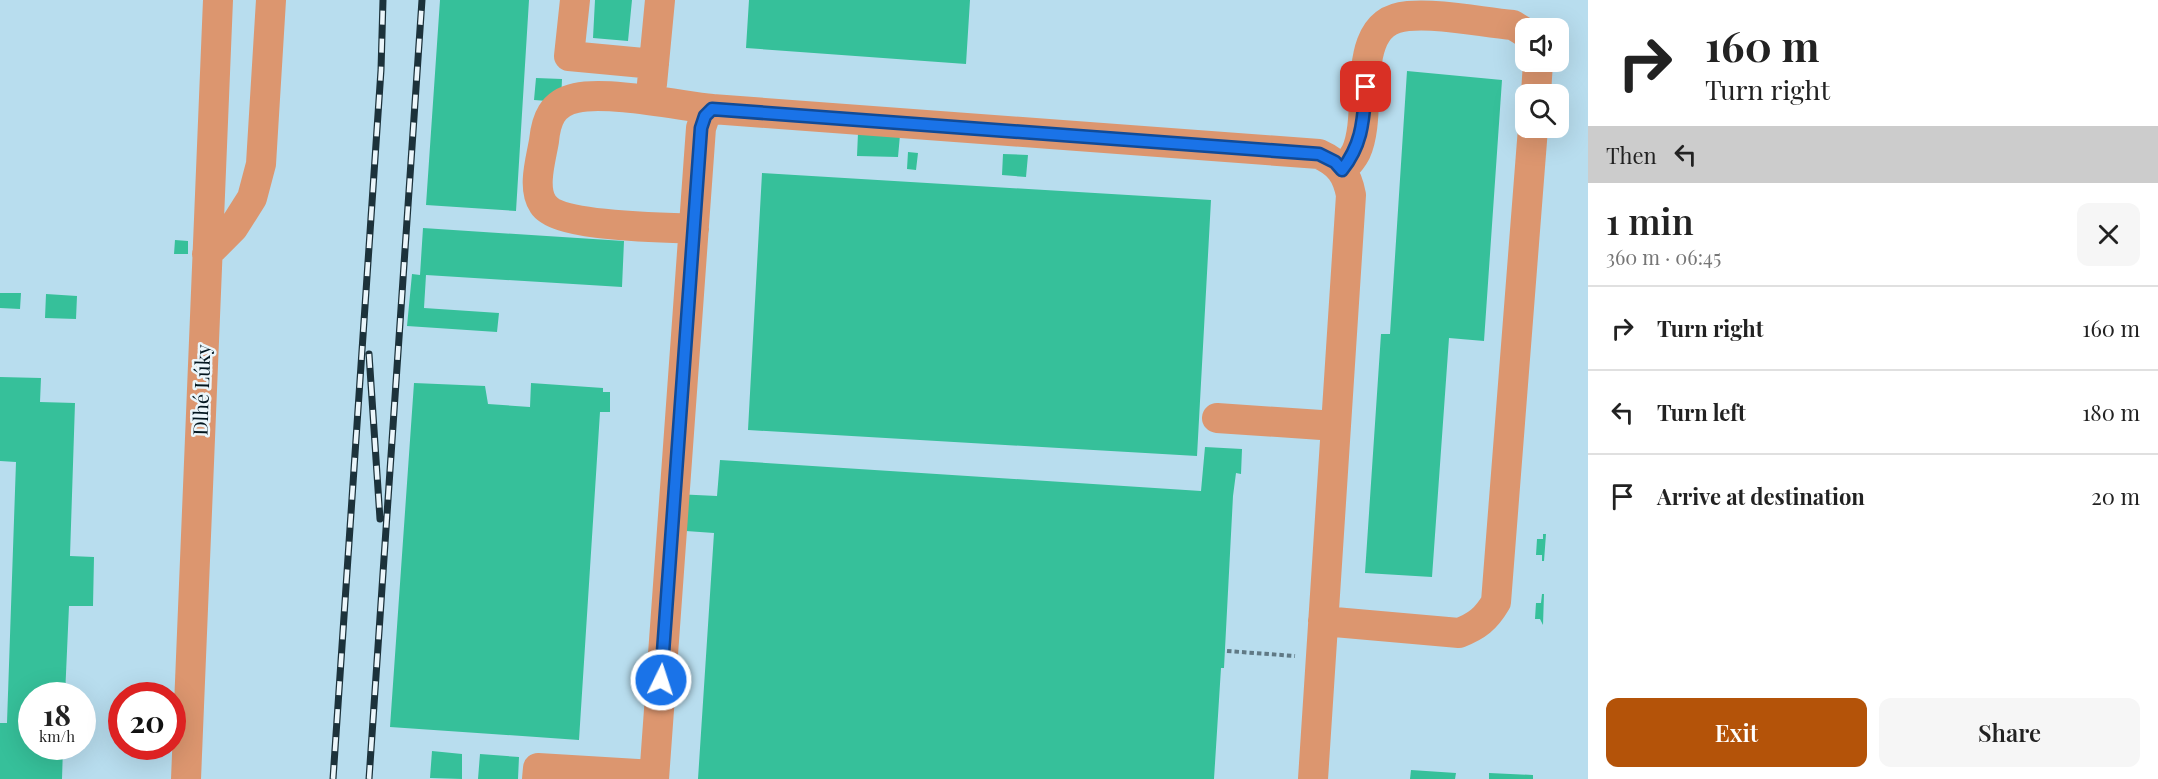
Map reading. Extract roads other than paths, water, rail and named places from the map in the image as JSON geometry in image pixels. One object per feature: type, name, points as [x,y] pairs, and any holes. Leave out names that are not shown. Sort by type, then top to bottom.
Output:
[{"type":"lane","points":[[207,254],[233,228],[252,198],[261,164],[271,0]]},
{"type":"lane","points":[[575,0],[569,56],[654,64]]},
{"type":"lane","points":[[650,102],[660,0]]},
{"type":"lane","name":"Dlhé Lúky","points":[[186,779],[207,254],[221,7]]},
{"type":"lane","points":[[1342,170],[1356,153],[1362,132],[1370,42],[1377,28],[1391,18],[1409,15],[1515,26]]},
{"type":"lane","points":[[694,229],[579,221],[558,216],[543,205],[538,189],[546,122],[555,108],[574,98],[596,96],[712,109],[1319,154],[1335,162],[1347,177],[1351,195],[1313,779]]},
{"type":"lane","points":[[537,779],[538,768],[654,777],[701,128],[705,116],[712,109]]},
{"type":"lane","points":[[1323,621],[1459,633],[1476,626],[1488,615],[1496,602],[1532,138]]},
{"type":"lane","points":[[1216,418],[1336,426]]},
{"type":"railway","points":[[333,779],[381,70],[383,0]]},
{"type":"railway","points":[[369,779],[422,0]]},
{"type":"railway","points":[[369,354],[380,519]]}]
